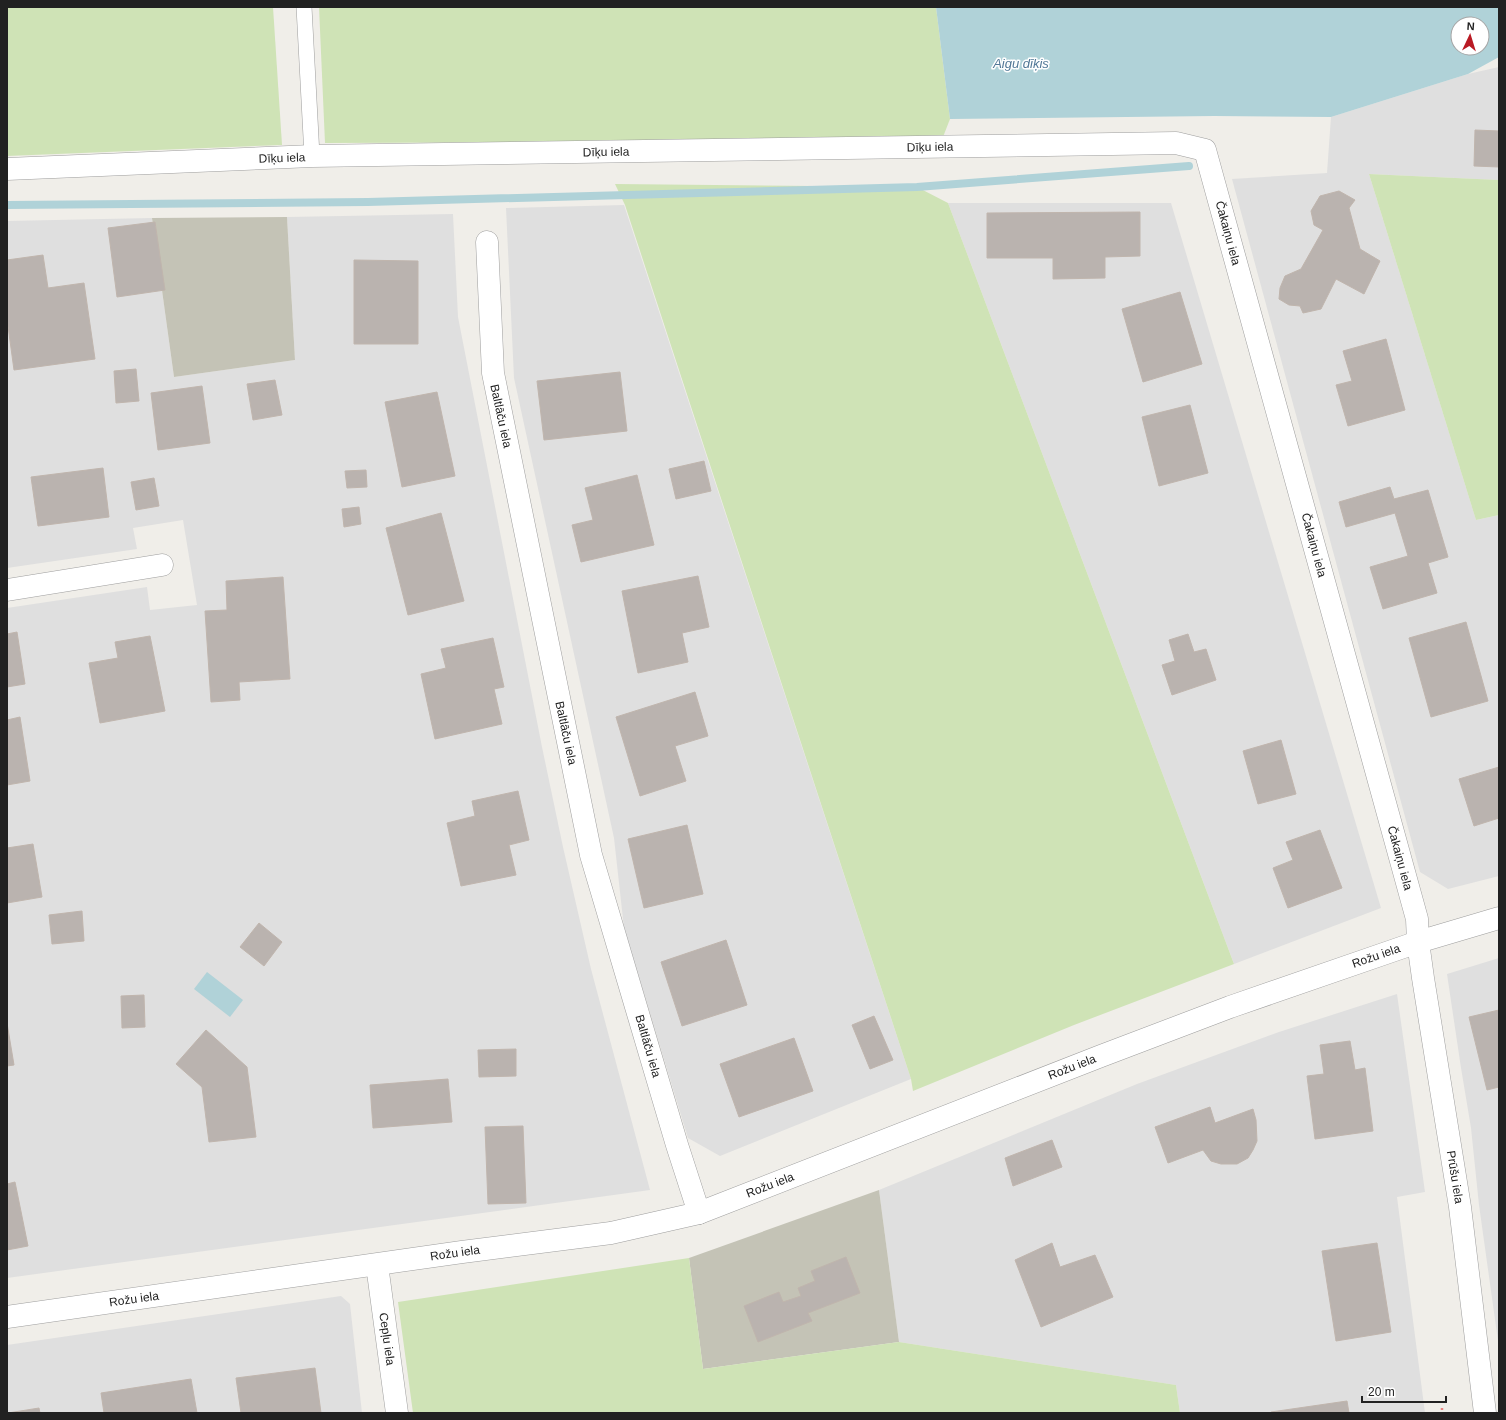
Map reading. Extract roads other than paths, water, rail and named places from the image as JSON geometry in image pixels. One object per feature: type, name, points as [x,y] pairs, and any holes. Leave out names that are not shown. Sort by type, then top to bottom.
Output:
[{"type":"street","name":"Dīķu iela","points":[[7,169],[312,156],[1176,143],[1205,150]]},
{"type":"street","name":"Čakaiņu iela","points":[[1205,150],[1417,919],[1418,942]]},
{"type":"street","name":"Baltlāču iela","points":[[487,242],[492,373],[591,854],[677,1145],[699,1213]]},
{"type":"street","points":[[7,590],[162,565]]},
{"type":"street","name":"Rožu iela","points":[[7,1317],[462,1252],[611,1233],[699,1213],[1100,1056],[1230,1007],[1418,942],[1499,918]]},
{"type":"street","name":"Prūšu iela","points":[[1418,942],[1460,1207],[1485,1413]]},
{"type":"street","name":"Cepļu iela","points":[[377,1265],[397,1413]]},
{"type":"lane","points":[[304,7],[312,156]]},
{"type":"water","name":"Aigu dīķis","points":[[936,7],[1499,7],[1499,57],[1468,74],[1331,117],[1214,116],[950,119]]},
{"type":"water","points":[[207,972],[243,1000],[230,1017],[194,989]]},
{"type":"waterway","points":[[7,205],[368,202],[917,187],[1189,166]]}]
